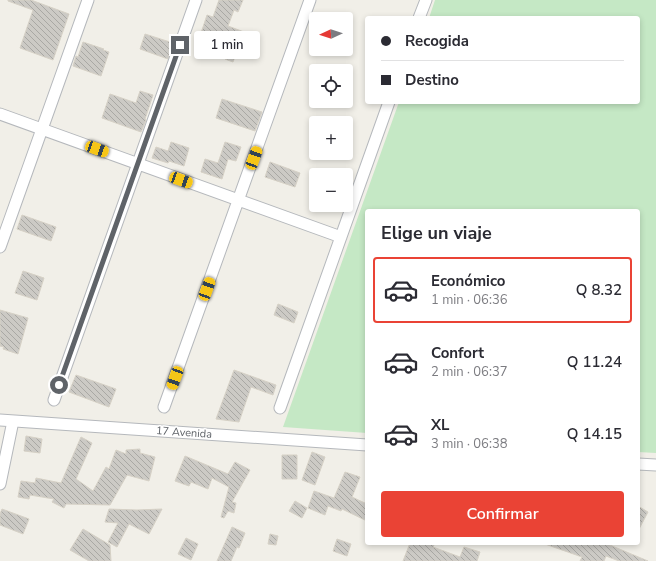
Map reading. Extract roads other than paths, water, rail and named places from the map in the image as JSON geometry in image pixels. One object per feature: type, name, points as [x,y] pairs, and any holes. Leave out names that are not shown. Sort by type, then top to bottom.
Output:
[{"type":"street","points":[[0,247],[88,0]]},
{"type":"street","points":[[54,400],[196,0]]},
{"type":"street","points":[[164,407],[310,0]]},
{"type":"street","points":[[420,16],[426,0]]},
{"type":"street","points":[[280,408],[388,104]]},
{"type":"street","points":[[0,114],[341,238]]},
{"type":"street","name":"17 Avenida","points":[[0,420],[365,445]]},
{"type":"street","points":[[0,484],[13,420]]},
{"type":"street","points":[[640,464],[656,465]]}]
